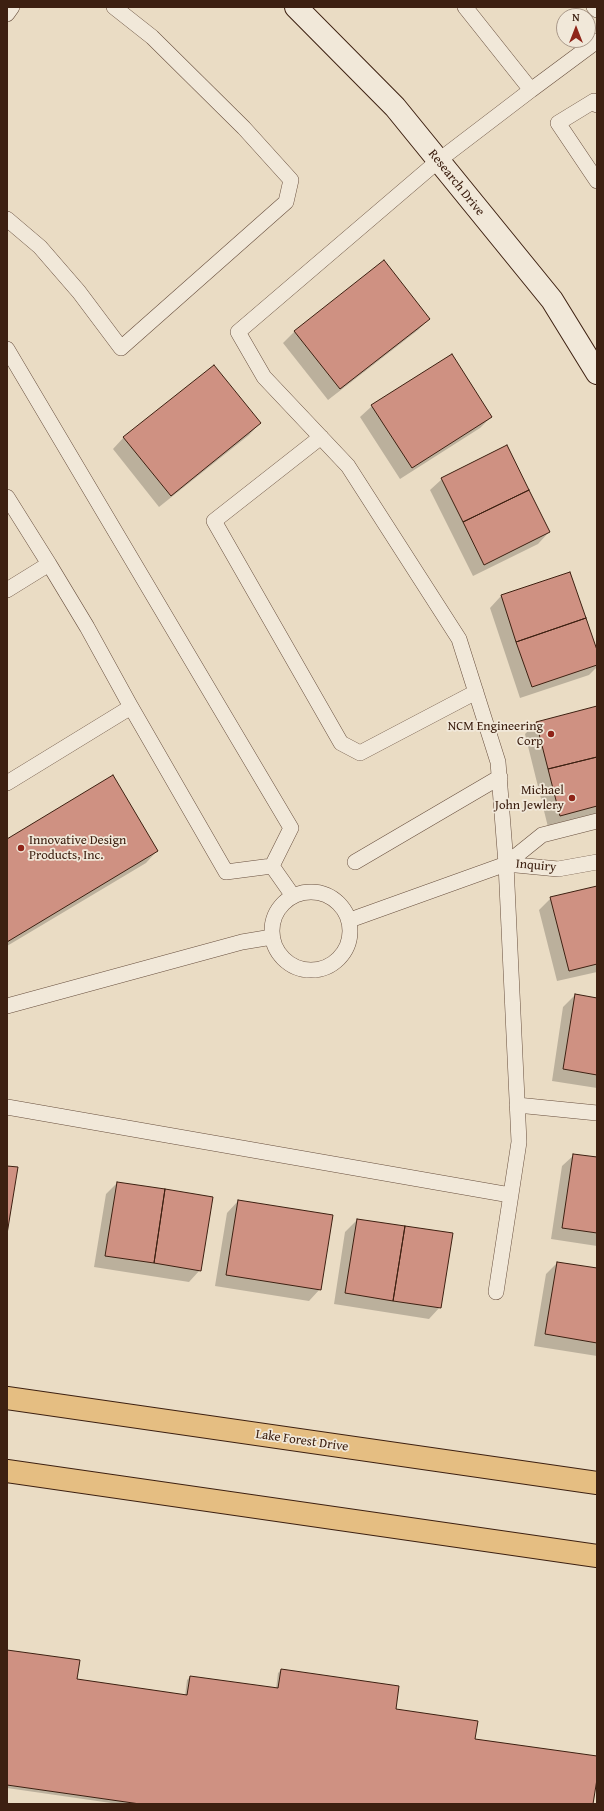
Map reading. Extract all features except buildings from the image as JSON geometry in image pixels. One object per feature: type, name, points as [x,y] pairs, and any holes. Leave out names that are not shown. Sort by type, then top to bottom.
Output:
[{"type":"main road","name":"Research Drive","points":[[296,7],[395,107],[552,300],[597,374]]},
{"type":"main road","name":"Lake Forest Drive","points":[[7,1398],[597,1483]]},
{"type":"main road","points":[[7,1472],[597,1556]]},
{"type":"lane","points":[[7,14],[12,7]]},
{"type":"lane","points":[[7,219],[45,252],[79,292],[121,348],[286,202],[290,180],[244,128],[152,37],[114,7]]},
{"type":"lane","points":[[465,7],[531,90]]},
{"type":"lane","points":[[594,7],[597,10]]},
{"type":"lane","points":[[496,1292],[519,1142],[506,864],[498,762],[459,639],[348,466],[264,377],[238,332],[438,161],[597,41]]},
{"type":"lane","points":[[597,105],[594,101],[558,123],[597,181]]},
{"type":"lane","points":[[7,349],[291,828],[272,866]]},
{"type":"lane","points":[[321,437],[214,521],[341,743],[360,753],[476,692]]},
{"type":"lane","points":[[7,497],[87,627],[131,707],[226,872],[272,866]]},
{"type":"lane","points":[[7,590],[49,564]]},
{"type":"lane","points":[[7,783],[131,707]]},
{"type":"lane","points":[[356,862],[500,777]]},
{"type":"lane","name":"Inquiry","points":[[506,864],[542,835],[597,821]]},
{"type":"lane","name":"Inquiry","points":[[506,864],[558,870],[597,862]]},
{"type":"lane","points":[[350,920],[506,864]]},
{"type":"lane","points":[[272,866],[294,896]]},
{"type":"lane","points":[[304,892],[316,892],[327,895],[341,905],[350,920],[350,942],[344,954],[335,963],[323,969],[310,970],[298,968],[286,962],[279,955],[272,936],[272,924],[276,913],[284,903],[294,896],[304,892]]},
{"type":"lane","points":[[7,1006],[242,942],[272,936]]},
{"type":"lane","points":[[517,1105],[597,1113]]},
{"type":"lane","points":[[7,1107],[510,1195]]},
{"type":"place","name":"NCM Engineering Corp","points":[[551,734]]},
{"type":"place","name":"Michael John Jewlery","points":[[572,798]]},
{"type":"place","name":"Innovative Design Products, Inc.","points":[[21,848]]}]
